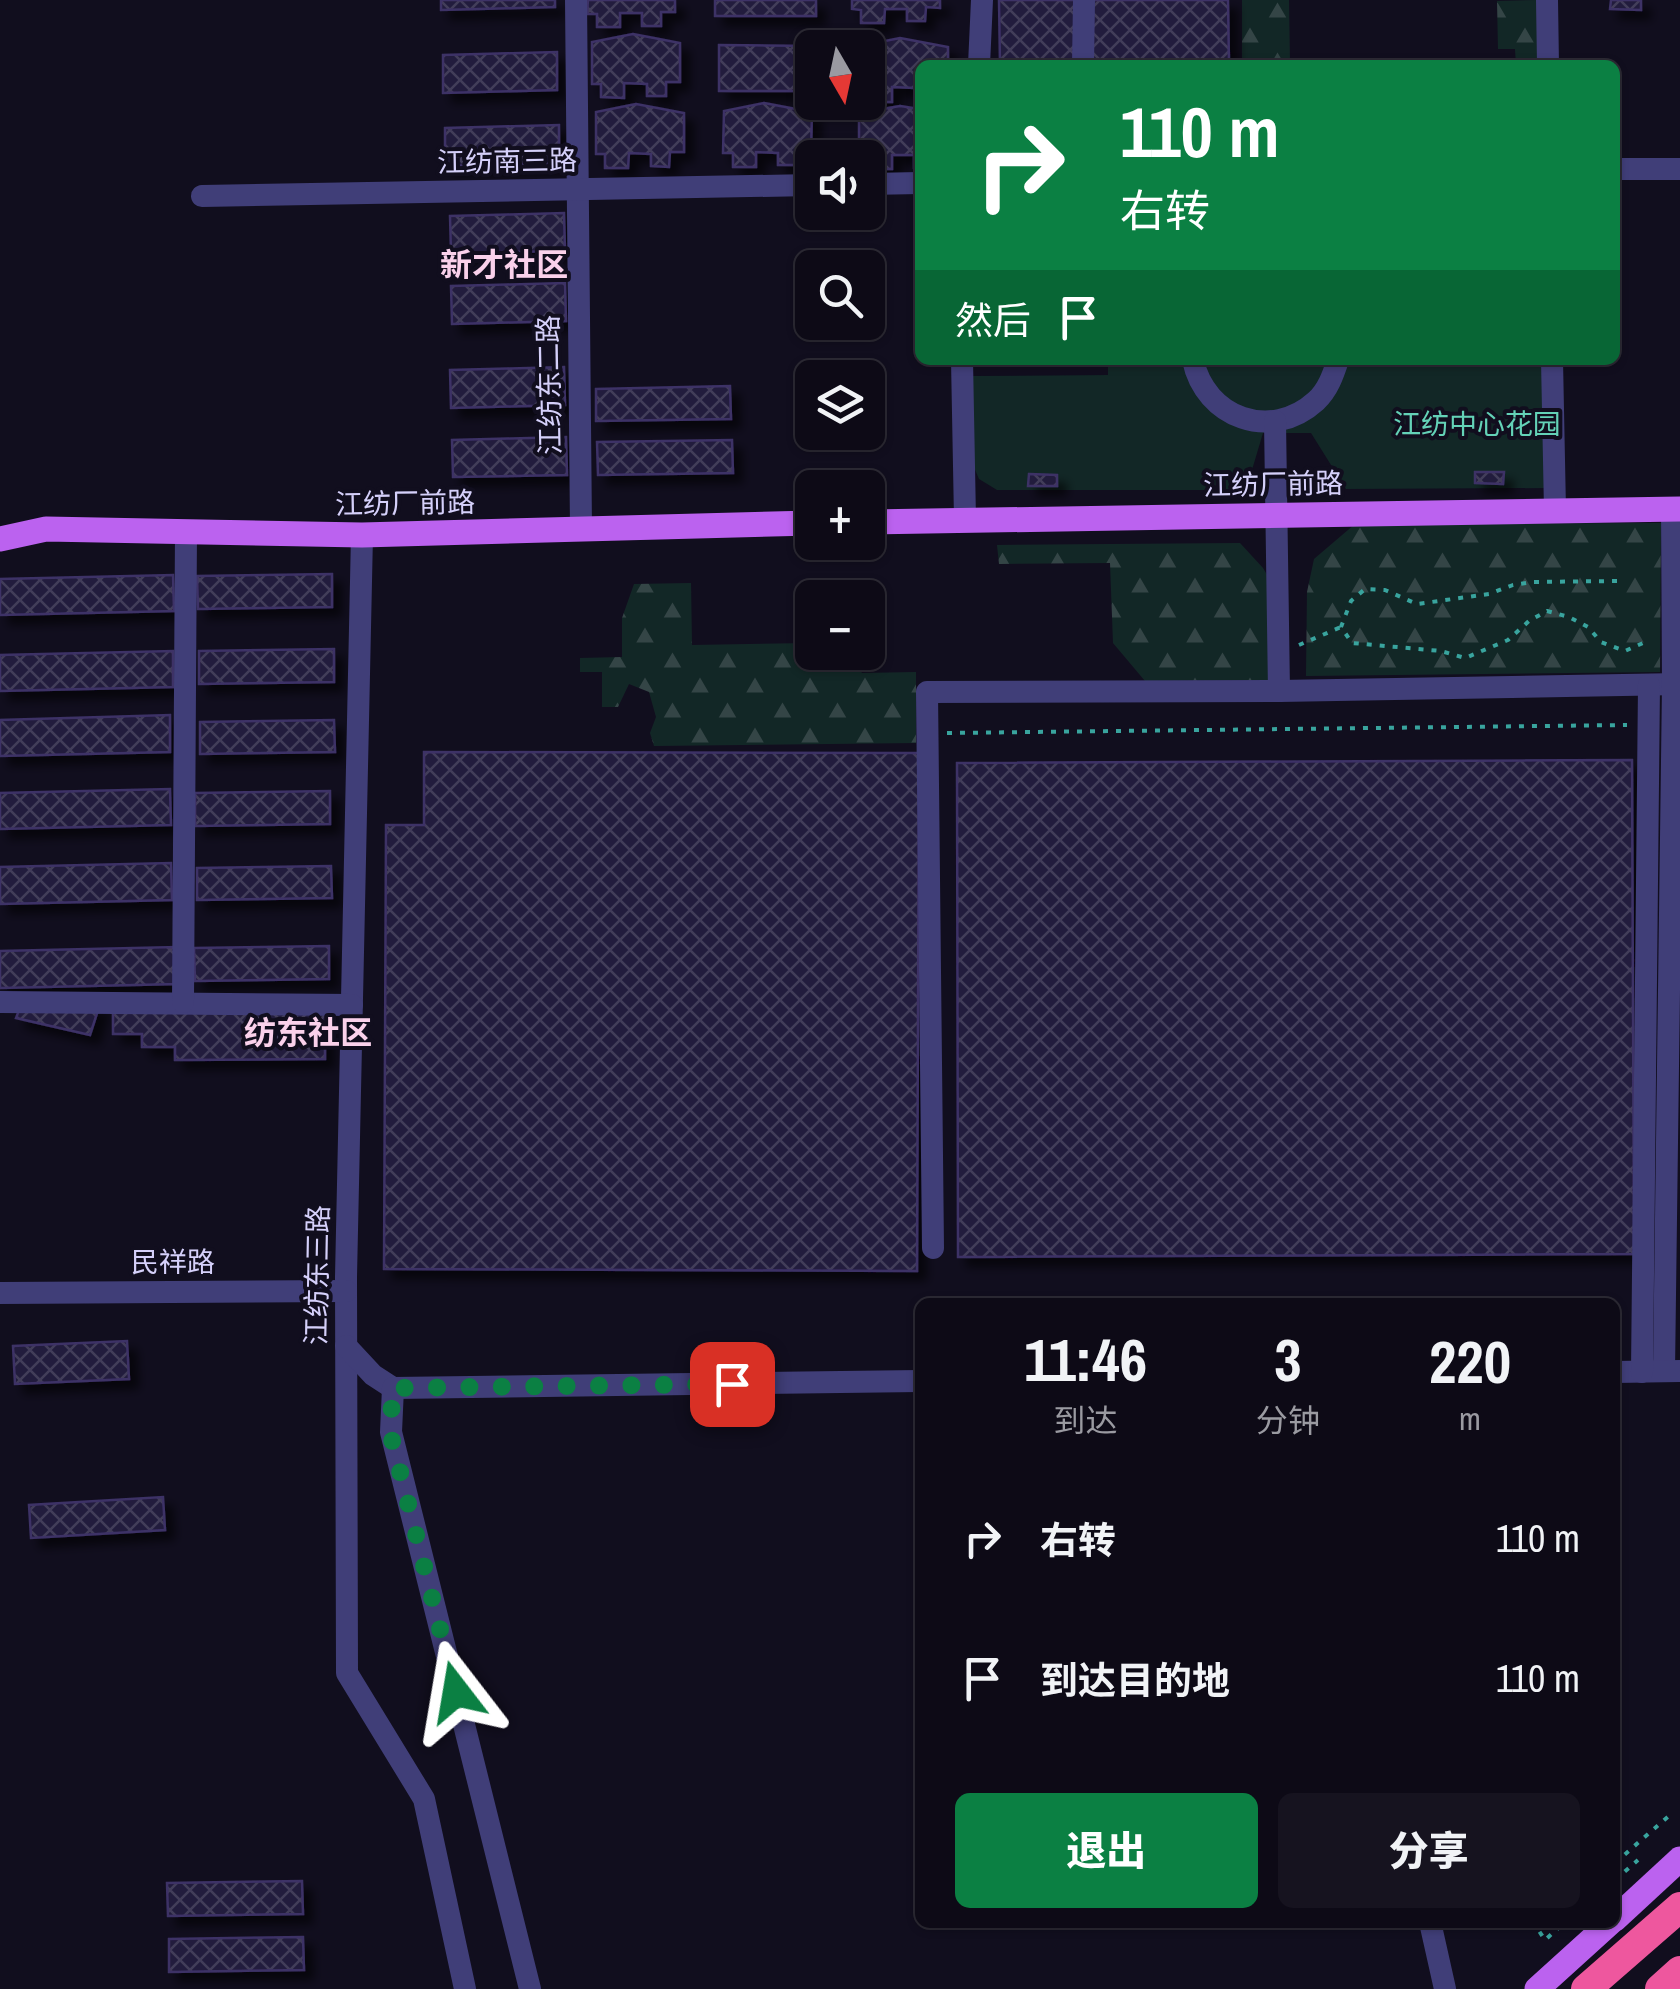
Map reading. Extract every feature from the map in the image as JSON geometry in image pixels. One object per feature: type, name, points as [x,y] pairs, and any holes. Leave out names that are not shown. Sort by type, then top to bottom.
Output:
[{"type":"highway","points":[[1586,1989],[1680,1907]]},
{"type":"highway","points":[[1660,1989],[1680,1970]]},
{"type":"main road","name":"江纺厂前路","points":[[885,522],[1676,509]]},
{"type":"main road","name":"江纺厂前路","points":[[0,539],[46,529],[362,535],[795,523]]},
{"type":"main road","points":[[1620,1915],[1680,1859]]},
{"type":"main road","points":[[1536,1989],[1605,1928]]},
{"type":"street","name":"江纺东二路","points":[[576,0],[580,529]]},
{"type":"street","points":[[978,60],[982,0]]},
{"type":"street","points":[[1083,60],[1084,0]]},
{"type":"street","points":[[1547,0],[1548,60]]},
{"type":"street","points":[[1620,169],[1680,169]]},
{"type":"street","points":[[885,184],[915,184]]},
{"type":"street","name":"江纺南三路","points":[[202,196],[795,185]]},
{"type":"street","points":[[962,365],[965,520]]},
{"type":"street","points":[[1194,365],[1209,396],[1228,412],[1251,420],[1275,421],[1298,414],[1318,400],[1332,380],[1336,365]]},
{"type":"street","points":[[1552,365],[1555,510]]},
{"type":"street","points":[[1275,421],[1279,690]]},
{"type":"street","points":[[1662,1372],[1667,685],[1676,509]]},
{"type":"street","points":[[183,1002],[186,532]]},
{"type":"street","name":"江纺东三路","points":[[362,535],[346,1284],[347,1673],[424,1799],[465,1989]]},
{"type":"street","points":[[932,1248],[926,692],[1667,685]]},
{"type":"street","points":[[1662,1372],[1648,724],[1667,685]]},
{"type":"street","points":[[0,1002],[352,1005]]},
{"type":"street","name":"民祥路","points":[[0,1281],[346,1284]]},
{"type":"street","name":"民祥路","points":[[0,1294],[346,1284]]},
{"type":"street","points":[[346,1346],[373,1375],[393,1388],[915,1381]]},
{"type":"street","points":[[1620,1372],[1662,1372]]},
{"type":"street","points":[[393,1388],[390,1432],[530,1989]]},
{"type":"street","points":[[1431,1928],[1445,1989]]},
{"type":"path","points":[[1278,654],[1341,626],[1351,600],[1365,589],[1386,590],[1417,604],[1489,594],[1533,582],[1617,581]]},
{"type":"path","points":[[1341,626],[1352,643],[1440,651],[1466,658],[1508,640],[1547,611],[1569,617],[1588,627],[1601,642],[1625,651],[1643,642]]},
{"type":"path","points":[[927,733],[1648,724]]},
{"type":"path","points":[[1620,1860],[1671,1814]]},
{"type":"path","points":[[1620,1876],[1638,1860]]},
{"type":"path","points":[[1537,1928],[1545,1940],[1558,1928]]},
{"type":"green space","points":[[1242,0],[1289,0],[1290,60],[1242,60]]},
{"type":"green space","points":[[1538,0],[1540,60],[1516,60],[1515,49],[1498,49],[1497,1]]},
{"type":"green space","name":"江纺中心花园","points":[[1108,365],[1548,365],[1551,488],[1346,489],[1311,433],[1263,433],[1246,490],[997,490],[979,479],[973,465],[972,376],[1108,375]]},
{"type":"green space","points":[[1661,523],[1660,672],[1306,676],[1307,592],[1314,559],[1355,524]]},
{"type":"green space","points":[[1240,543],[1270,580],[1270,680],[1145,681],[1113,643],[1110,563],[999,564],[997,545]]},
{"type":"green space","points":[[691,583],[692,645],[795,643],[795,670],[916,672],[916,743],[654,746],[650,733],[656,717],[649,692],[629,684],[618,707],[602,707],[602,672],[580,672],[580,658],[622,657],[622,618],[634,584]]},
{"type":"building","points":[[441,0],[555,0],[555,7],[441,10]]},
{"type":"building","points":[[588,0],[675,0],[675,12],[661,12],[661,26],[642,26],[642,13],[620,13],[620,27],[597,27],[597,14],[587,14]]},
{"type":"building","points":[[715,0],[816,0],[816,16],[715,16]]},
{"type":"building","points":[[852,0],[940,0],[940,8],[926,7],[925,21],[907,21],[907,9],[885,9],[884,23],[861,23],[861,10],[852,9]]},
{"type":"building","points":[[999,0],[1078,0],[1079,60],[1000,60]]},
{"type":"building","points":[[1089,0],[1228,0],[1229,60],[1090,60]]},
{"type":"building","points":[[1611,0],[1641,0],[1641,10],[1610,9]]},
{"type":"building","points":[[633,34],[680,43],[680,82],[666,82],[666,96],[647,96],[647,84],[624,83],[624,98],[601,97],[601,84],[592,84],[592,42]]},
{"type":"building","points":[[900,38],[948,47],[948,60],[915,60],[915,88],[892,87],[892,102],[885,102],[885,41]]},
{"type":"building","points":[[719,45],[795,46],[795,91],[719,91]]},
{"type":"building","points":[[557,52],[557,90],[443,93],[443,55]]},
{"type":"building","points":[[764,103],[795,109],[795,120],[812,120],[811,140],[795,140],[795,165],[778,165],[778,153],[756,152],[756,167],[733,167],[733,153],[723,153],[724,111]]},
{"type":"building","points":[[636,104],[684,113],[684,152],[670,152],[669,167],[651,166],[651,154],[629,153],[628,168],[605,168],[605,154],[596,154],[596,112]]},
{"type":"building","points":[[915,108],[915,168],[914,155],[892,155],[892,169],[885,169],[885,140],[859,140],[859,120],[885,120],[885,109]]},
{"type":"building","points":[[559,125],[559,163],[445,166],[445,128]]},
{"type":"building","points":[[564,213],[565,251],[451,253],[450,216]]},
{"type":"building","points":[[565,283],[566,321],[452,324],[451,286]]},
{"type":"building","points":[[564,367],[565,405],[451,408],[450,370]]},
{"type":"building","points":[[730,386],[731,419],[596,421],[596,389]]},
{"type":"building","points":[[566,437],[567,475],[453,477],[452,440]]},
{"type":"building","points":[[732,440],[733,473],[598,475],[597,442]]},
{"type":"building","points":[[1475,472],[1504,472],[1503,484],[1475,483]]},
{"type":"building","points":[[1029,474],[1057,475],[1057,486],[1028,486]]},
{"type":"building","points":[[332,574],[332,607],[198,609],[197,576]]},
{"type":"building","points":[[173,575],[174,611],[0,615],[0,579]]},
{"type":"building","points":[[334,649],[334,682],[199,684],[199,651]]},
{"type":"building","points":[[173,651],[173,687],[0,691],[0,655]]},
{"type":"building","points":[[170,715],[170,752],[0,756],[0,720]]},
{"type":"building","points":[[334,720],[335,752],[200,754],[200,722]]},
{"type":"building","points":[[424,752],[919,753],[917,1271],[384,1269],[386,825],[424,825]]},
{"type":"building","points":[[1632,760],[1634,1254],[958,1257],[957,763]]},
{"type":"building","points":[[170,789],[171,825],[0,829],[0,793]]},
{"type":"building","points":[[330,791],[330,824],[195,826],[195,793]]},
{"type":"building","points":[[171,863],[172,900],[0,904],[0,867]]},
{"type":"building","points":[[331,866],[332,898],[197,900],[197,868]]},
{"type":"building","points":[[329,946],[329,979],[195,981],[194,948]]},
{"type":"building","points":[[177,947],[178,984],[0,988],[0,951]]},
{"type":"building","points":[[100,1004],[90,1035],[16,1018],[21,1005]]},
{"type":"building","points":[[325,1007],[325,1059],[175,1060],[175,1047],[142,1047],[142,1034],[113,1034],[113,1008]]},
{"type":"building","points":[[127,1341],[129,1379],[15,1384],[13,1346]]},
{"type":"building","points":[[163,1497],[165,1530],[31,1538],[29,1505]]},
{"type":"building","points":[[302,1881],[303,1914],[168,1916],[167,1883]]},
{"type":"building","points":[[303,1937],[304,1970],[169,1972],[169,1939]]},
{"type":"district","name":"新才社区","points":[[504,264]]},
{"type":"district","name":"纺东社区","points":[[308,1032]]},
{"type":"route","points":[[456,1692],[390,1432],[393,1388],[732,1384]]}]
